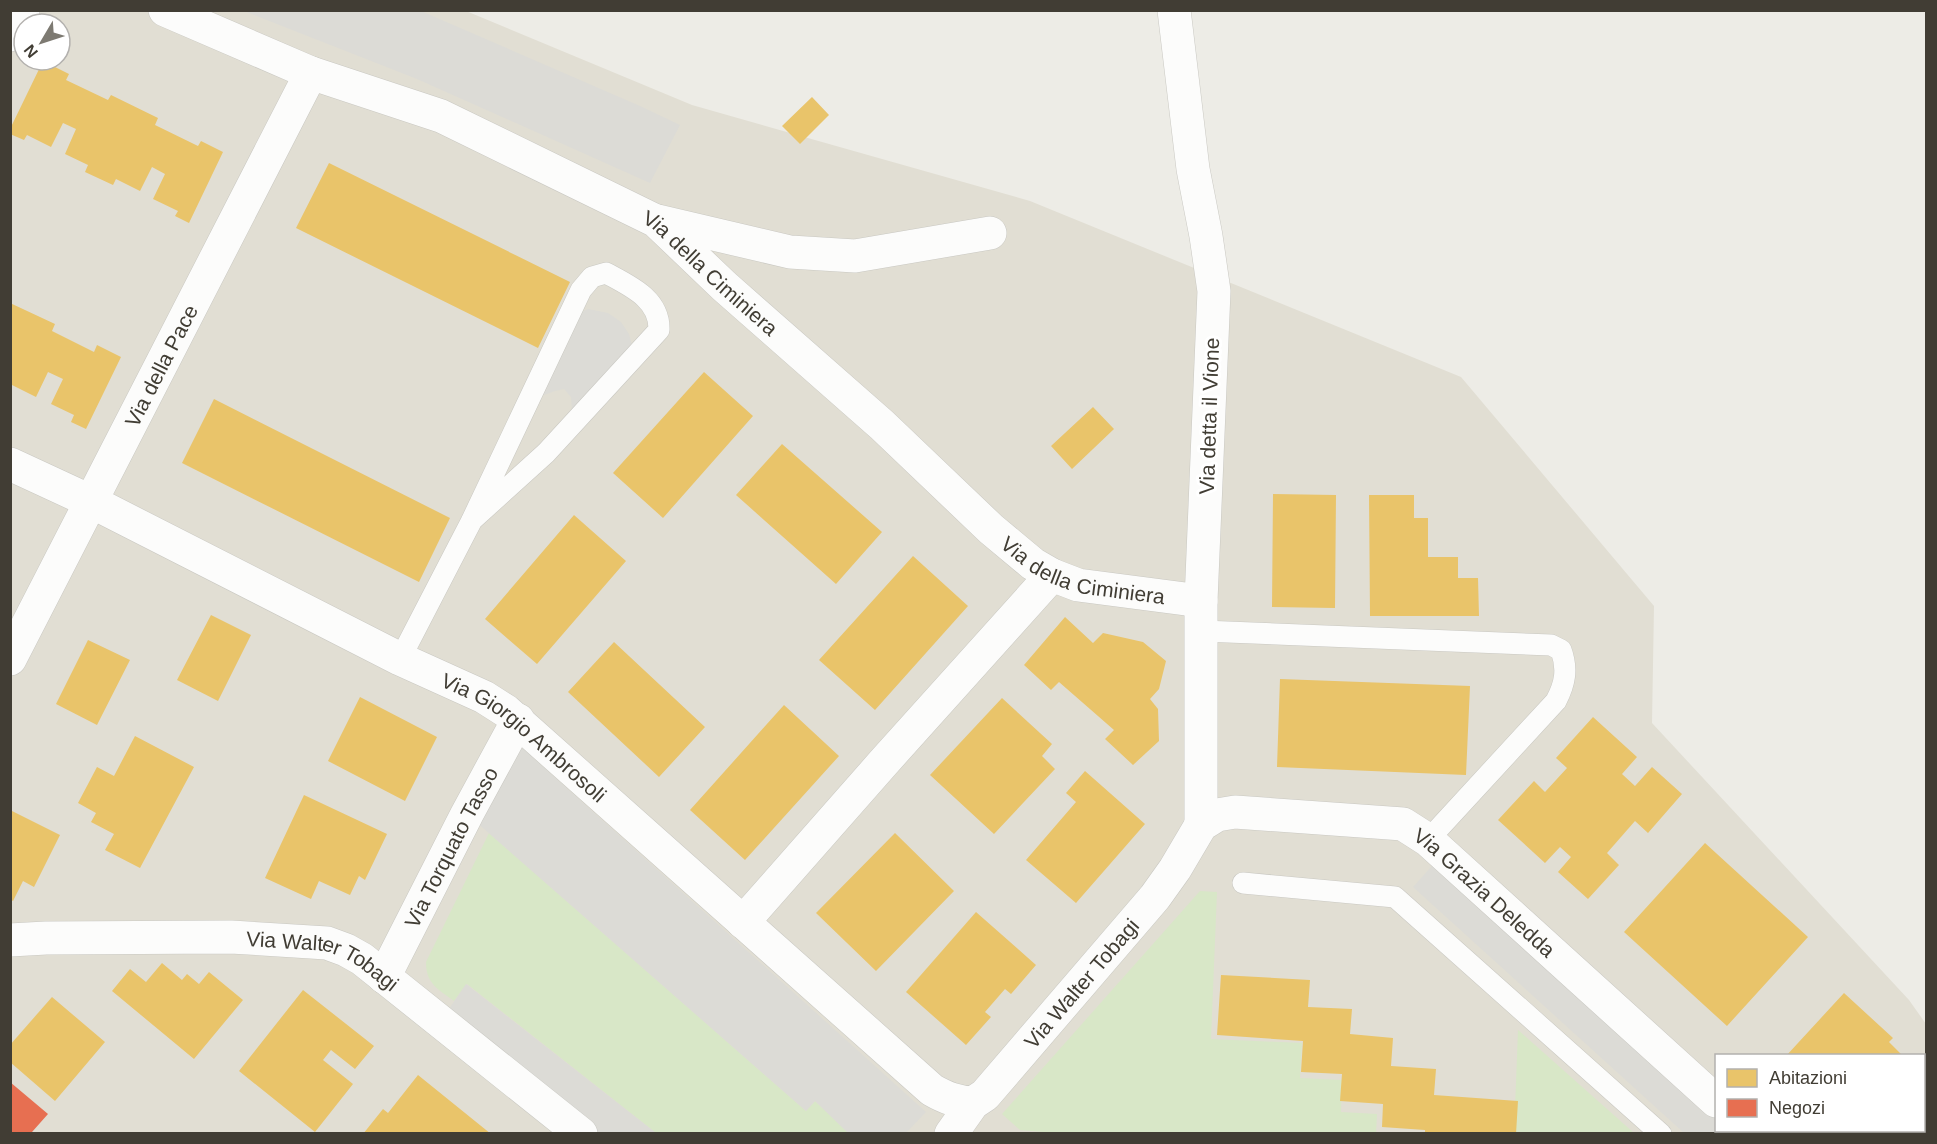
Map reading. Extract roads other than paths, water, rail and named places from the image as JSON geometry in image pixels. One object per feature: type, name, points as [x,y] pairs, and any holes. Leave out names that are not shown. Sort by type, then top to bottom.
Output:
[{"type":"street","points":[[10,35],[23,10]]},
{"type":"street","name":"Via della Ciminiera","points":[[165,10],[311,74],[441,116],[656,221],[724,286],[882,425],[991,529],[1033,564],[1052,575],[1078,585],[1202,616]]},
{"type":"street","name":"Via detta il Vione","points":[[1174,10],[1193,169],[1214,291],[1202,616],[1201,825]]},
{"type":"street","name":"Via della Pace","points":[[10,659],[311,74]]},
{"type":"street","points":[[656,221],[790,252],[855,255],[990,233]]},
{"type":"street","name":"Via Giorgio Ambrosoli","points":[[10,464],[92,502],[400,658],[484,697],[518,720],[932,1090],[945,1098],[973,1103]]},
{"type":"street","points":[[743,922],[1052,575]]},
{"type":"street","name":"Via Torquato Tasso","points":[[384,976],[518,720]]},
{"type":"street","name":"Via Grazia Deledda","points":[[1201,825],[1216,814],[1235,812],[1403,824],[1428,840],[1715,1100]]},
{"type":"street","name":"Via Walter Tobagi","points":[[951,1134],[973,1103],[985,1095],[1155,897],[1201,825]]},
{"type":"street","name":"Via Walter Tobagi","points":[[10,940],[231,937],[327,944],[346,950],[384,976],[581,1134]]},
{"type":"lane","points":[[400,658],[472,520],[581,290],[592,277],[606,273],[634,288],[652,304],[660,319],[659,330],[546,453],[472,520]]},
{"type":"lane","points":[[1202,616],[1551,645],[1561,650],[1565,662],[1564,686],[1556,701],[1428,840]]},
{"type":"lane","points":[[1243,883],[1395,897],[1660,1134]]}]
